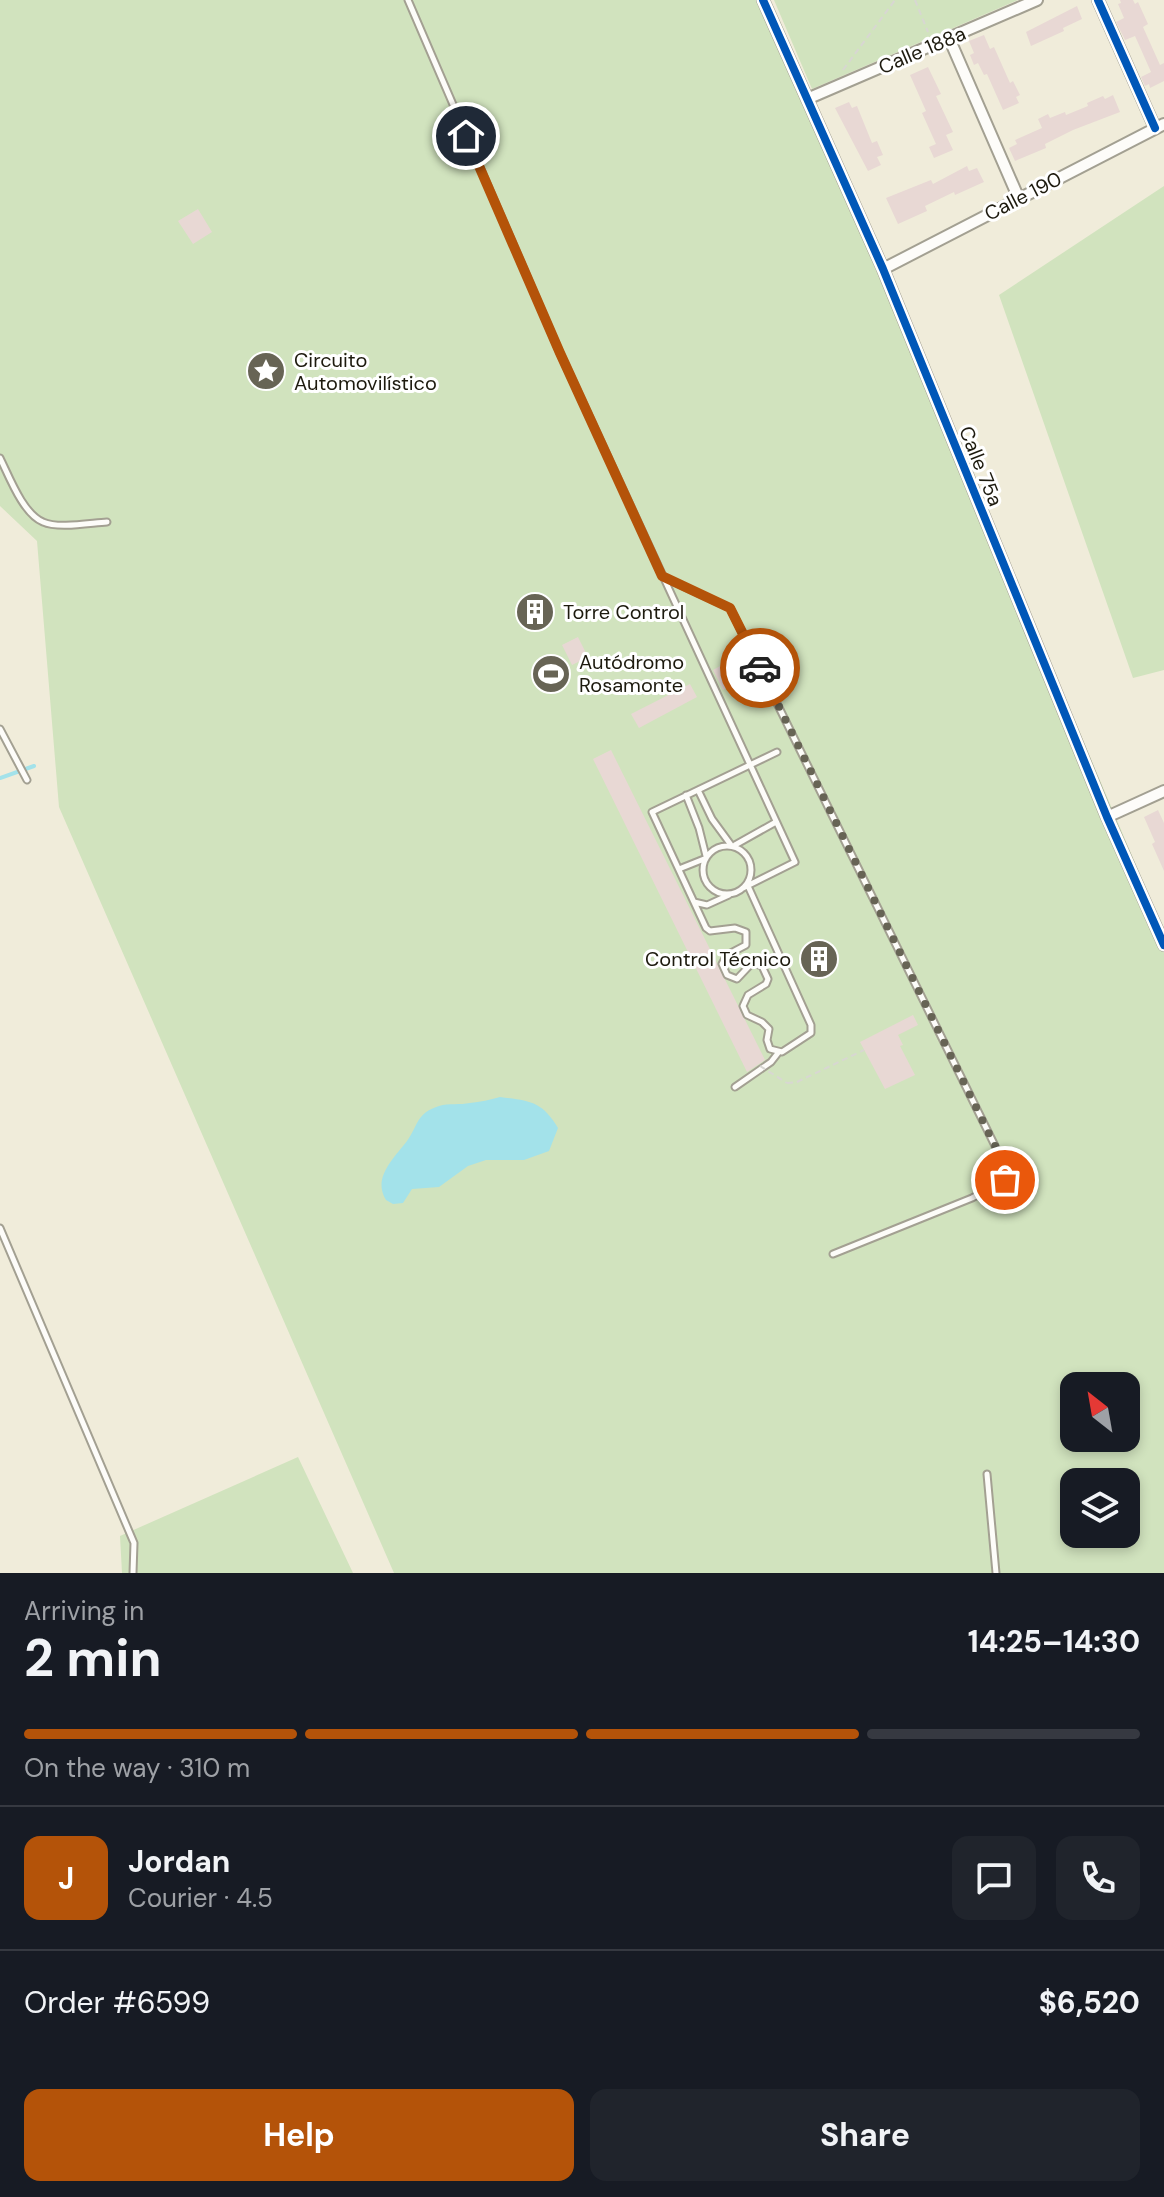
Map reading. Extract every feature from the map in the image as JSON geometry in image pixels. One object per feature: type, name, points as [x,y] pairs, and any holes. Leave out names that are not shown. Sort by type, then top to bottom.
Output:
[{"type":"street","name":"Calle 75a","points":[[763,0],[883,269],[1107,817],[1164,945]]},
{"type":"street","name":"Calle 188a","points":[[807,99],[1037,0]]},
{"type":"street","points":[[1098,0],[1160,126]]},
{"type":"street","points":[[949,38],[1019,199]]},
{"type":"street","name":"Calle 190","points":[[883,269],[1160,126]]},
{"type":"street","points":[[1107,817],[1164,791]]},
{"type":"lane","points":[[408,0],[554,339],[795,862],[707,905],[693,901]]},
{"type":"lane","points":[[0,458],[24,505],[42,522],[68,525],[107,522]]},
{"type":"lane","points":[[662,576],[730,608],[1001,1158],[1005,1180],[972,1198],[833,1254]]},
{"type":"lane","points":[[0,729],[27,780]]},
{"type":"lane","points":[[777,752],[652,812],[706,928],[710,931],[735,928],[746,932],[746,945],[727,955],[722,964],[727,975],[737,979],[752,963],[762,966],[768,979],[766,984],[748,995],[743,1006],[747,1015],[766,1025],[770,1049],[778,1052]]},
{"type":"lane","points":[[698,790],[712,819],[733,845],[749,858],[751,876],[746,887],[811,1025],[811,1033],[805,1039],[778,1052],[771,1062],[735,1087]]},
{"type":"lane","points":[[686,795],[699,828],[705,858],[702,868],[707,884],[723,894],[734,893]]},
{"type":"lane","points":[[679,869],[705,858],[715,848],[733,845],[776,822]]},
{"type":"lane","points":[[0,1228],[130,1531],[134,1543],[133,1573]]},
{"type":"lane","points":[[987,1474],[996,1573]]},
{"type":"path","points":[[829,90],[895,0]]},
{"type":"path","points":[[915,0],[934,45]]},
{"type":"path","points":[[760,1066],[787,1083],[797,1082],[864,1050]]},
{"type":"green space","name":"Autódromo Rosamonte","points":[[0,0],[763,0],[883,269],[1164,931],[1164,1573],[394,1573],[59,807],[37,541],[0,506]]},
{"type":"green space","points":[[774,0],[1018,0],[812,89]]},
{"type":"green space","points":[[1164,186],[1164,670],[1133,678],[999,295]]},
{"type":"green space","points":[[298,1457],[353,1573],[122,1573],[120,1536]]},
{"type":"water","points":[[500,1097],[527,1101],[546,1112],[558,1128],[549,1151],[524,1160],[486,1160],[468,1166],[439,1187],[412,1189],[403,1203],[393,1204],[386,1200],[382,1184],[386,1169],[426,1112],[443,1105]]},
{"type":"building","points":[[1120,0],[1138,2],[1148,24],[1143,27],[1160,65],[1164,63],[1164,81],[1150,88],[1149,84],[1145,86],[1141,77],[1151,72],[1135,36],[1125,40],[1116,22],[1124,18],[1118,4]]},
{"type":"building","points":[[1077,6],[1082,19],[1031,46],[1026,32]]},
{"type":"building","points":[[984,35],[990,49],[994,47],[1010,83],[1013,81],[1020,95],[1016,97],[1019,103],[1003,110],[987,74],[984,75],[978,63],[974,65],[970,55],[974,53],[969,41]]},
{"type":"building","points":[[928,67],[941,94],[936,96],[953,132],[946,135],[953,150],[934,158],[929,147],[936,144],[910,75]]},
{"type":"building","points":[[1113,95],[1120,112],[1073,130],[1045,144],[1046,148],[1015,161],[1009,148],[1017,144],[1015,140],[1042,128],[1038,119],[1048,114],[1050,118],[1065,112],[1066,115],[1103,96],[1105,99]]},
{"type":"building","points":[[849,102],[852,108],[857,106],[872,143],[877,141],[883,155],[877,157],[881,165],[868,171],[835,108]]},
{"type":"building","points":[[967,166],[969,171],[977,168],[984,182],[925,206],[927,211],[898,224],[886,198],[931,180],[933,184]]},
{"type":"building","points":[[198,209],[212,232],[193,244],[178,221]]},
{"type":"building","name":"Torre Control","points":[[545,599],[551,610],[539,620],[542,626],[528,625],[521,612],[524,604]]},
{"type":"building","points":[[578,637],[588,657],[572,665],[562,645]]},
{"type":"building","points":[[742,654],[753,674],[723,690],[713,670]]},
{"type":"building","points":[[690,684],[697,697],[639,728],[631,714]]},
{"type":"building","points":[[611,750],[765,1060],[747,1072],[593,759]]},
{"type":"building","points":[[1158,810],[1164,823],[1164,871],[1144,817]]},
{"type":"building","name":"Control Técnico","points":[[822,940],[837,967],[816,978],[802,951]]},
{"type":"building","points":[[913,1015],[918,1025],[898,1035],[903,1045],[900,1046],[915,1075],[885,1089],[860,1042]]},
{"type":"waterway","points":[[0,778],[34,766]]},
{"type":"cycle path","points":[[763,0],[883,269],[1107,817],[1164,945]]},
{"type":"cycle path","points":[[1098,0],[1155,128]]},
{"type":"way so far","points":[[760,668],[1001,1158],[1005,1180]]},
{"type":"place","name":"Circuito Automovilístico","points":[[266,371]]},
{"type":"place","name":"Torre Control","points":[[535,612]]},
{"type":"place","name":"Autódromo Rosamonte","points":[[551,674]]},
{"type":"place","name":"Control Técnico","points":[[819,959]]},
{"type":"route","points":[[466,136],[560,353],[662,576],[730,608],[760,668]]}]
